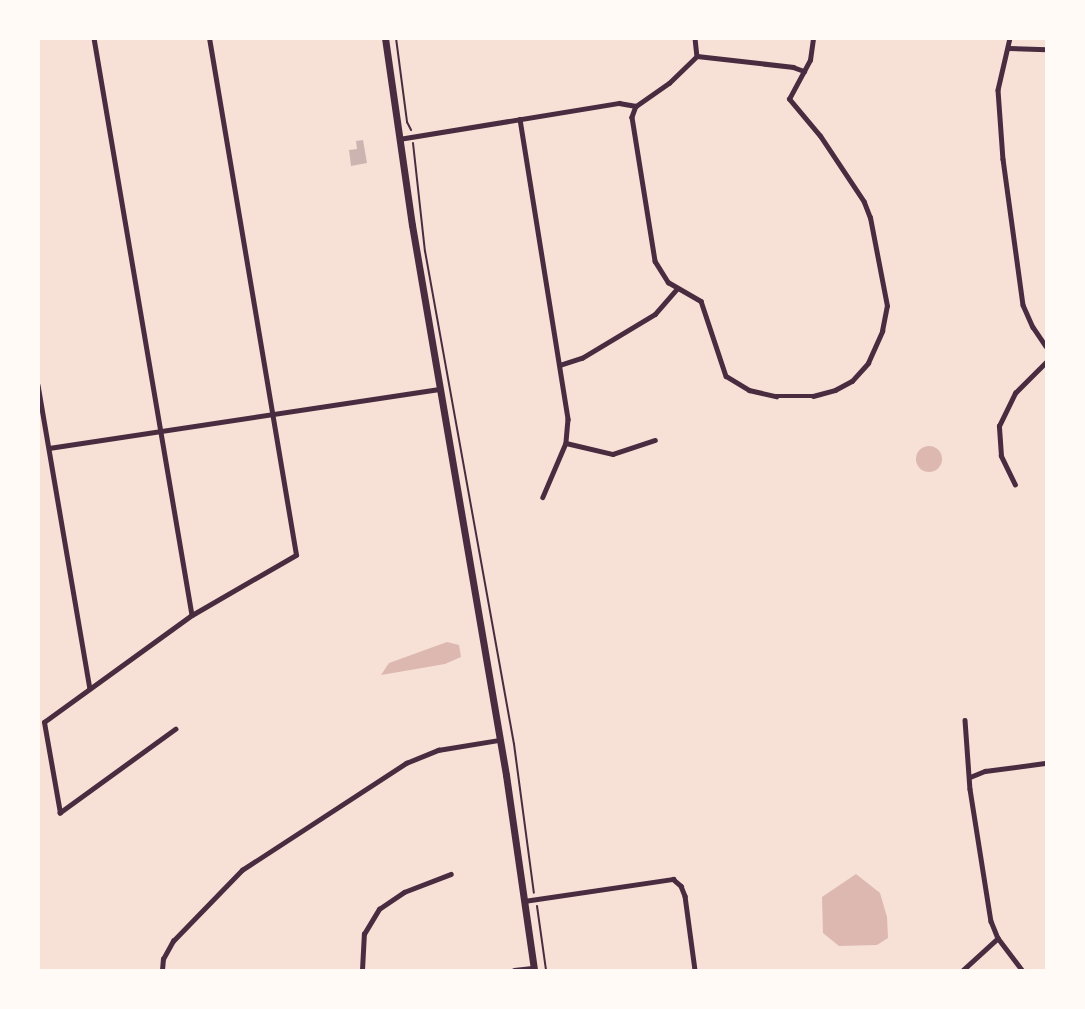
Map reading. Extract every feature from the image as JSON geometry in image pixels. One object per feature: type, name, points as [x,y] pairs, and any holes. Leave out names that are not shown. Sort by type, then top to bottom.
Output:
[{"type":"main road","points":[[385,38],[399,139],[500,740],[534,969]]},
{"type":"street","points":[[94,38],[192,615]]},
{"type":"street","points":[[177,730],[60,813],[44,722],[192,615],[296,555],[209,38]]},
{"type":"street","points":[[695,38],[697,56]]},
{"type":"street","points":[[697,56],[669,83],[636,106],[632,117],[655,261],[662,275],[677,289],[701,301],[709,317],[722,370],[733,382],[749,390],[776,396],[826,393],[852,381],[868,363],[881,331],[887,306],[870,218],[840,164],[790,103],[789,96],[804,71],[813,38]]},
{"type":"street","points":[[1010,38],[998,90],[997,107],[1012,239],[1023,305],[1032,327],[1046,346]]},
{"type":"street","points":[[1009,48],[1046,49]]},
{"type":"street","points":[[697,56],[793,67],[804,71]]},
{"type":"street","points":[[399,139],[619,103],[636,106]]},
{"type":"street","points":[[520,119],[568,419],[566,443],[543,497]]},
{"type":"street","points":[[560,365],[582,358],[655,314],[677,289]]},
{"type":"street","points":[[1015,485],[1001,456],[999,426],[1015,393],[1046,362]]},
{"type":"street","points":[[38,385],[90,689]]},
{"type":"street","points":[[49,449],[442,389]]},
{"type":"street","points":[[566,443],[612,454],[655,440]]},
{"type":"street","points":[[965,720],[985,891],[998,937],[1021,971]]},
{"type":"street","points":[[162,971],[163,959],[173,940],[242,870],[406,763],[438,750],[500,740]]},
{"type":"street","points":[[970,777],[985,771],[1046,763]]},
{"type":"street","points":[[362,971],[364,934],[379,909],[404,892],[451,874]]},
{"type":"street","points":[[523,901],[673,879],[681,886],[685,897],[695,971]]},
{"type":"street","points":[[962,971],[998,937]]},
{"type":"street","points":[[514,971],[534,969]]},
{"type":"path","points":[[396,38],[407,122],[412,137],[425,251],[514,744],[546,971]]},
{"type":"shaded area","points":[[929,446],[938,450],[942,459],[938,468],[929,472],[920,468],[916,459],[920,450]]},
{"type":"shaded area","points":[[447,642],[459,645],[461,657],[445,664],[381,675],[389,663]]},
{"type":"shaded area","points":[[856,874],[880,893],[887,917],[888,938],[877,945],[839,946],[823,933],[822,897]]},
{"type":"building","points":[[363,140],[367,163],[351,166],[349,150],[357,149],[356,141]]}]
